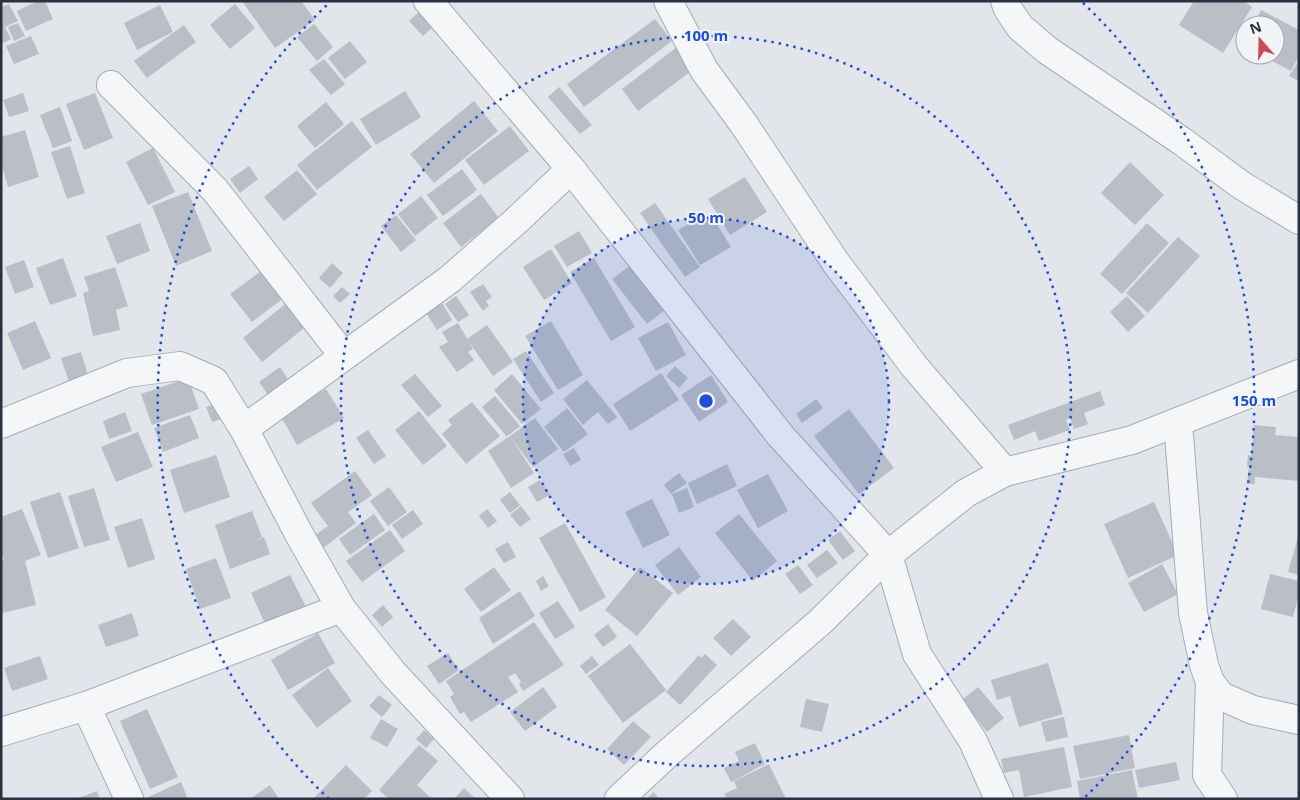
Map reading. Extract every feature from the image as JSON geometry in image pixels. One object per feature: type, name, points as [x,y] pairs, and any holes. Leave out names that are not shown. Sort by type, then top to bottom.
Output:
[{"type":"street","points":[[428,1],[571,168],[780,435],[888,555],[917,654],[973,741],[999,799]]},
{"type":"street","points":[[668,1],[704,70],[744,123],[836,263],[914,366],[1005,472]]},
{"type":"street","points":[[1005,1],[1020,27],[1047,50],[1183,142],[1241,184],[1299,220]]},
{"type":"street","points":[[111,85],[215,190],[343,356]]},
{"type":"street","points":[[244,428],[450,279],[516,222],[571,168]]},
{"type":"street","points":[[1,424],[127,374],[180,366],[214,381],[244,428],[299,534],[341,608],[393,673],[510,799]]},
{"type":"street","points":[[619,799],[667,754],[820,622],[888,555],[966,493],[1005,472],[1132,440],[1299,374]]},
{"type":"street","points":[[1178,422],[1193,613],[1204,665],[1210,682],[1222,696],[1253,710],[1299,720]]},
{"type":"street","points":[[1,732],[86,706],[341,608]]},
{"type":"street","points":[[1210,682],[1207,775],[1223,799]]},
{"type":"street","points":[[86,706],[129,799]]},
{"type":"building","points":[[38,1],[45,1],[53,19],[26,31],[17,11]]},
{"type":"building","points":[[242,1],[301,1],[315,20],[275,48]]},
{"type":"building","points":[[1194,1],[1244,1],[1252,7],[1247,15],[1235,15],[1235,34],[1223,53],[1179,25]]},
{"type":"building","points":[[9,4],[18,21],[5,27],[11,39],[1,44],[1,7]]},
{"type":"building","points":[[235,4],[255,28],[230,49],[210,25]]},
{"type":"building","points":[[160,5],[173,32],[137,50],[124,23]]},
{"type":"building","points":[[1261,10],[1270,15],[1258,15]]},
{"type":"building","points":[[420,11],[434,26],[423,36],[409,21]]},
{"type":"building","points":[[655,19],[672,41],[584,107],[567,84]]},
{"type":"building","points":[[18,23],[25,36],[14,41],[8,27]]},
{"type":"building","points":[[1285,23],[1299,30],[1299,56],[1291,71],[1280,65],[1285,65]]},
{"type":"building","points":[[314,24],[333,47],[317,61],[297,37]]},
{"type":"building","points":[[184,25],[196,42],[147,78],[134,61]]},
{"type":"building","points":[[31,36],[39,54],[14,64],[6,46]]},
{"type":"building","points":[[350,41],[367,62],[345,79],[328,58]]},
{"type":"building","points":[[677,47],[694,69],[638,111],[622,89]]},
{"type":"building","points":[[324,59],[345,84],[331,95],[309,70]]},
{"type":"building","points":[[1299,61],[1299,81],[1289,76]]},
{"type":"building","points":[[559,87],[592,125],[580,134],[548,97]]},
{"type":"building","points":[[405,91],[421,117],[376,145],[360,119]]},
{"type":"building","points":[[23,93],[29,111],[9,117],[3,100]]},
{"type":"building","points":[[95,93],[113,138],[84,150],[66,104]]},
{"type":"building","points":[[474,101],[498,131],[434,183],[410,154]]},
{"type":"building","points":[[326,102],[344,124],[315,148],[297,126]]},
{"type":"building","points":[[60,107],[72,141],[53,148],[40,115]]},
{"type":"building","points":[[352,121],[372,147],[317,190],[297,165]]},
{"type":"building","points":[[510,126],[529,151],[484,185],[465,160]]},
{"type":"building","points":[[25,130],[39,177],[8,187],[1,163],[1,137]]},
{"type":"building","points":[[70,146],[85,193],[67,199],[51,152]]},
{"type":"building","points":[[153,148],[175,192],[148,205],[126,162]]},
{"type":"building","points":[[1130,162],[1164,195],[1135,225],[1101,193]]},
{"type":"building","points":[[249,166],[258,179],[240,193],[230,179]]},
{"type":"building","points":[[462,169],[477,190],[443,216],[427,195]]},
{"type":"building","points":[[297,170],[317,194],[284,221],[264,197]]},
{"type":"building","points":[[745,177],[767,212],[730,235],[708,199]]},
{"type":"building","points":[[188,192],[212,251],[176,266],[152,206]]},
{"type":"building","points":[[481,194],[499,218],[461,247],[443,223]]},
{"type":"building","points":[[421,196],[438,218],[415,236],[398,214]]},
{"type":"building","points":[[655,203],[700,267],[685,277],[640,213]]},
{"type":"building","points":[[396,215],[416,240],[401,252],[381,226]]},
{"type":"building","points":[[712,216],[731,247],[700,265],[678,230],[698,218],[701,223]]},
{"type":"building","points":[[140,223],[150,251],[117,264],[106,236]]},
{"type":"building","points":[[1147,223],[1169,243],[1122,294],[1100,274]]},
{"type":"building","points":[[579,231],[592,253],[567,267],[554,246]]},
{"type":"building","points":[[1178,237],[1200,256],[1148,313],[1126,293]]},
{"type":"building","points":[[551,249],[572,283],[544,300],[523,267]]},
{"type":"building","points":[[63,258],[77,296],[50,305],[36,268]]},
{"type":"building","points":[[594,258],[635,327],[611,341],[570,272]]},
{"type":"building","points":[[24,260],[34,287],[15,294],[5,267]]},
{"type":"building","points":[[635,262],[670,306],[647,324],[612,279]]},
{"type":"building","points":[[332,263],[343,273],[330,288],[319,278]]},
{"type":"building","points":[[115,267],[128,306],[116,310],[120,330],[93,336],[83,293],[89,291],[84,277]]},
{"type":"building","points":[[264,269],[285,297],[252,322],[230,294]]},
{"type":"building","points":[[483,284],[492,297],[486,301],[489,306],[483,311],[470,292]]},
{"type":"building","points":[[342,287],[350,294],[340,303],[333,296]]},
{"type":"building","points":[[456,296],[469,315],[458,322],[445,304]]},
{"type":"building","points":[[1127,296],[1145,316],[1128,332],[1110,312]]},
{"type":"building","points":[[289,301],[308,325],[262,362],[243,338]]},
{"type":"building","points":[[441,301],[452,320],[437,330],[425,311]]},
{"type":"building","points":[[35,321],[51,358],[23,370],[7,333]]},
{"type":"building","points":[[551,321],[583,375],[558,390],[525,336]]},
{"type":"building","points":[[668,322],[686,355],[656,371],[638,338]]},
{"type":"building","points":[[458,323],[473,349],[468,352],[474,360],[457,372],[439,347],[448,342],[442,332]]},
{"type":"building","points":[[487,325],[513,362],[493,376],[467,339]]},
{"type":"building","points":[[526,351],[554,393],[541,402],[513,359]]},
{"type":"building","points":[[81,352],[89,379],[70,385],[61,358]]},
{"type":"building","points":[[675,366],[688,378],[679,388],[666,376]]},
{"type":"building","points":[[280,367],[289,381],[268,395],[259,382]]},
{"type":"building","points":[[661,373],[679,400],[630,431],[613,404]]},
{"type":"building","points":[[415,374],[442,406],[428,417],[401,385]]},
{"type":"building","points":[[512,374],[541,409],[522,424],[494,390]]},
{"type":"building","points":[[711,375],[728,402],[699,422],[681,395]]},
{"type":"building","points":[[188,378],[199,409],[152,425],[141,394]]},
{"type":"building","points":[[587,380],[617,417],[608,424],[598,412],[583,425],[563,399]]},
{"type":"building","points":[[326,389],[344,418],[297,445],[280,415]]},
{"type":"building","points":[[1100,391],[1105,405],[1084,413],[1088,424],[1074,429],[1070,418],[1066,420],[1070,430],[1039,441],[1035,431],[1014,440],[1008,425]]},
{"type":"building","points":[[495,396],[520,426],[508,434],[507,437],[482,407]]},
{"type":"building","points":[[816,399],[823,408],[802,423],[796,414]]},
{"type":"building","points":[[221,401],[227,417],[212,422],[206,407]]},
{"type":"building","points":[[472,402],[500,436],[466,464],[442,434],[452,425],[448,420]]},
{"type":"building","points":[[567,408],[588,434],[564,452],[544,427]]},
{"type":"building","points":[[849,409],[894,468],[859,494],[814,436]]},
{"type":"building","points":[[419,411],[447,446],[423,465],[395,430]]},
{"type":"building","points":[[125,412],[132,431],[109,439],[103,421]]},
{"type":"building","points":[[190,415],[199,438],[163,452],[154,428]]},
{"type":"building","points":[[535,418],[558,449],[533,467],[510,436]]},
{"type":"building","points":[[1254,425],[1276,427],[1275,435],[1299,437],[1299,481],[1255,477],[1255,484],[1247,484],[1248,455],[1251,456]]},
{"type":"building","points":[[368,430],[386,456],[374,464],[356,438]]},
{"type":"building","points":[[138,432],[153,467],[116,482],[101,447]]},
{"type":"building","points":[[510,436],[534,473],[511,488],[488,451]]},
{"type":"building","points":[[574,448],[581,460],[570,466],[563,454]]},
{"type":"building","points":[[216,455],[230,497],[184,513],[170,470]]},
{"type":"building","points":[[727,464],[737,486],[697,504],[688,483]]},
{"type":"building","points":[[355,471],[372,495],[348,512],[356,523],[323,548],[314,536],[328,526],[311,503]]},
{"type":"building","points":[[679,473],[687,483],[671,494],[664,485]]},
{"type":"building","points":[[768,474],[788,511],[758,528],[737,490]]},
{"type":"building","points":[[540,480],[550,495],[537,502],[528,487]]},
{"type":"building","points":[[389,487],[407,512],[388,526],[370,501]]},
{"type":"building","points":[[94,488],[110,540],[84,547],[68,496]]},
{"type":"building","points":[[687,488],[694,507],[679,513],[672,494]]},
{"type":"building","points":[[60,492],[79,548],[48,558],[30,502]]},
{"type":"building","points":[[510,492],[520,505],[510,513],[500,500]]},
{"type":"building","points":[[652,499],[670,535],[643,548],[625,512]]},
{"type":"building","points":[[1154,502],[1178,555],[1128,578],[1104,524]]},
{"type":"building","points":[[521,506],[531,519],[520,527],[510,515]]},
{"type":"building","points":[[22,509],[41,555],[25,561],[36,605],[2,613],[1,561],[4,560],[1,554],[1,517]]},
{"type":"building","points":[[487,509],[497,521],[488,528],[479,516]]},
{"type":"building","points":[[413,510],[423,524],[402,539],[392,525]]},
{"type":"building","points":[[252,511],[262,537],[252,542],[264,537],[270,554],[230,569],[215,525]]},
{"type":"building","points":[[374,514],[385,530],[350,555],[339,539]]},
{"type":"building","points":[[739,514],[777,561],[753,581],[715,533]]},
{"type":"building","points":[[142,518],[155,559],[128,568],[114,527]]},
{"type":"building","points":[[565,523],[606,597],[580,612],[539,538]]},
{"type":"building","points":[[390,530],[405,551],[362,582],[346,561]]},
{"type":"building","points":[[840,531],[855,551],[843,560],[828,540]]},
{"type":"building","points":[[1299,534],[1299,575],[1288,572]]},
{"type":"building","points":[[508,542],[516,557],[504,563],[495,549]]},
{"type":"building","points":[[679,547],[701,577],[678,595],[655,565]]},
{"type":"building","points":[[827,550],[838,563],[817,578],[807,565]]},
{"type":"building","points":[[216,558],[231,598],[200,609],[186,569]]},
{"type":"building","points":[[1162,564],[1178,594],[1144,612],[1128,583]]},
{"type":"building","points":[[798,565],[813,585],[800,594],[785,574]]},
{"type":"building","points":[[494,567],[511,590],[481,612],[464,589]]},
{"type":"building","points":[[640,567],[673,593],[637,636],[605,610]]},
{"type":"building","points":[[1270,574],[1299,581],[1299,594],[1293,617],[1261,609]]},
{"type":"building","points":[[290,575],[307,609],[267,628],[251,593]]},
{"type":"building","points":[[543,576],[549,586],[541,591],[536,581]]},
{"type":"building","points":[[520,591],[535,616],[493,644],[479,618]]},
{"type":"building","points":[[558,601],[575,627],[555,639],[539,613]]},
{"type":"building","points":[[383,605],[393,617],[382,627],[372,615]]},
{"type":"building","points":[[132,613],[139,636],[106,647],[98,625]]},
{"type":"building","points":[[733,619],[751,637],[731,656],[713,638]]},
{"type":"building","points":[[534,622],[564,665],[523,691],[519,684],[521,682],[515,673],[508,677],[518,692],[471,722],[464,712],[460,714],[450,697],[454,694],[446,681]]},
{"type":"building","points":[[608,624],[617,637],[603,647],[594,635]]},
{"type":"building","points":[[318,633],[335,663],[288,690],[271,660]]},
{"type":"building","points":[[630,644],[666,690],[623,723],[588,676]]},
{"type":"building","points":[[448,653],[459,670],[439,684],[427,666]]},
{"type":"building","points":[[705,654],[717,665],[680,705],[666,692],[699,655],[701,658]]},
{"type":"building","points":[[40,656],[48,679],[12,691],[4,668]]},
{"type":"building","points":[[592,656],[599,665],[586,674],[580,666]]},
{"type":"building","points":[[1048,663],[1063,714],[1019,727],[1010,696],[997,700],[991,680]]},
{"type":"building","points":[[328,668],[352,701],[317,728],[292,695]]},
{"type":"building","points":[[543,687],[557,707],[525,731],[510,712]]},
{"type":"building","points":[[978,687],[1004,718],[987,732],[962,700]]},
{"type":"building","points":[[379,695],[392,705],[382,717],[369,706]]},
{"type":"building","points":[[806,699],[829,704],[822,732],[800,727]]},
{"type":"building","points":[[147,709],[178,777],[150,789],[120,721]]},
{"type":"building","points":[[1064,717],[1068,737],[1046,742],[1041,722]]},
{"type":"building","points":[[381,719],[398,729],[387,747],[370,738]]},
{"type":"building","points":[[633,721],[651,737],[624,765],[607,749]]},
{"type":"building","points":[[424,730],[434,739],[426,748],[416,739]]},
{"type":"building","points":[[1129,735],[1135,768],[1080,779],[1073,746]]},
{"type":"building","points":[[755,743],[765,764],[731,782],[724,768],[739,761],[735,752]]},
{"type":"building","points":[[419,745],[438,761],[417,785],[432,799],[389,799],[379,790]]},
{"type":"building","points":[[1064,747],[1072,787],[1024,797],[1019,770],[1004,773],[1001,759]]},
{"type":"building","points":[[1176,762],[1180,780],[1139,788],[1135,770]]},
{"type":"building","points":[[769,764],[786,799],[727,799],[724,794],[737,788],[734,781]]},
{"type":"building","points":[[346,765],[372,791],[364,799],[313,799]]},
{"type":"building","points":[[1132,770],[1138,799],[1080,799],[1077,781]]},
{"type":"building","points":[[181,782],[188,799],[144,799]]},
{"type":"building","points":[[270,785],[279,799],[250,799]]},
{"type":"building","points":[[464,788],[476,799],[454,799]]},
{"type":"building","points":[[97,791],[100,799],[76,799]]},
{"type":"building","points":[[654,792],[659,799],[646,799]]}]
